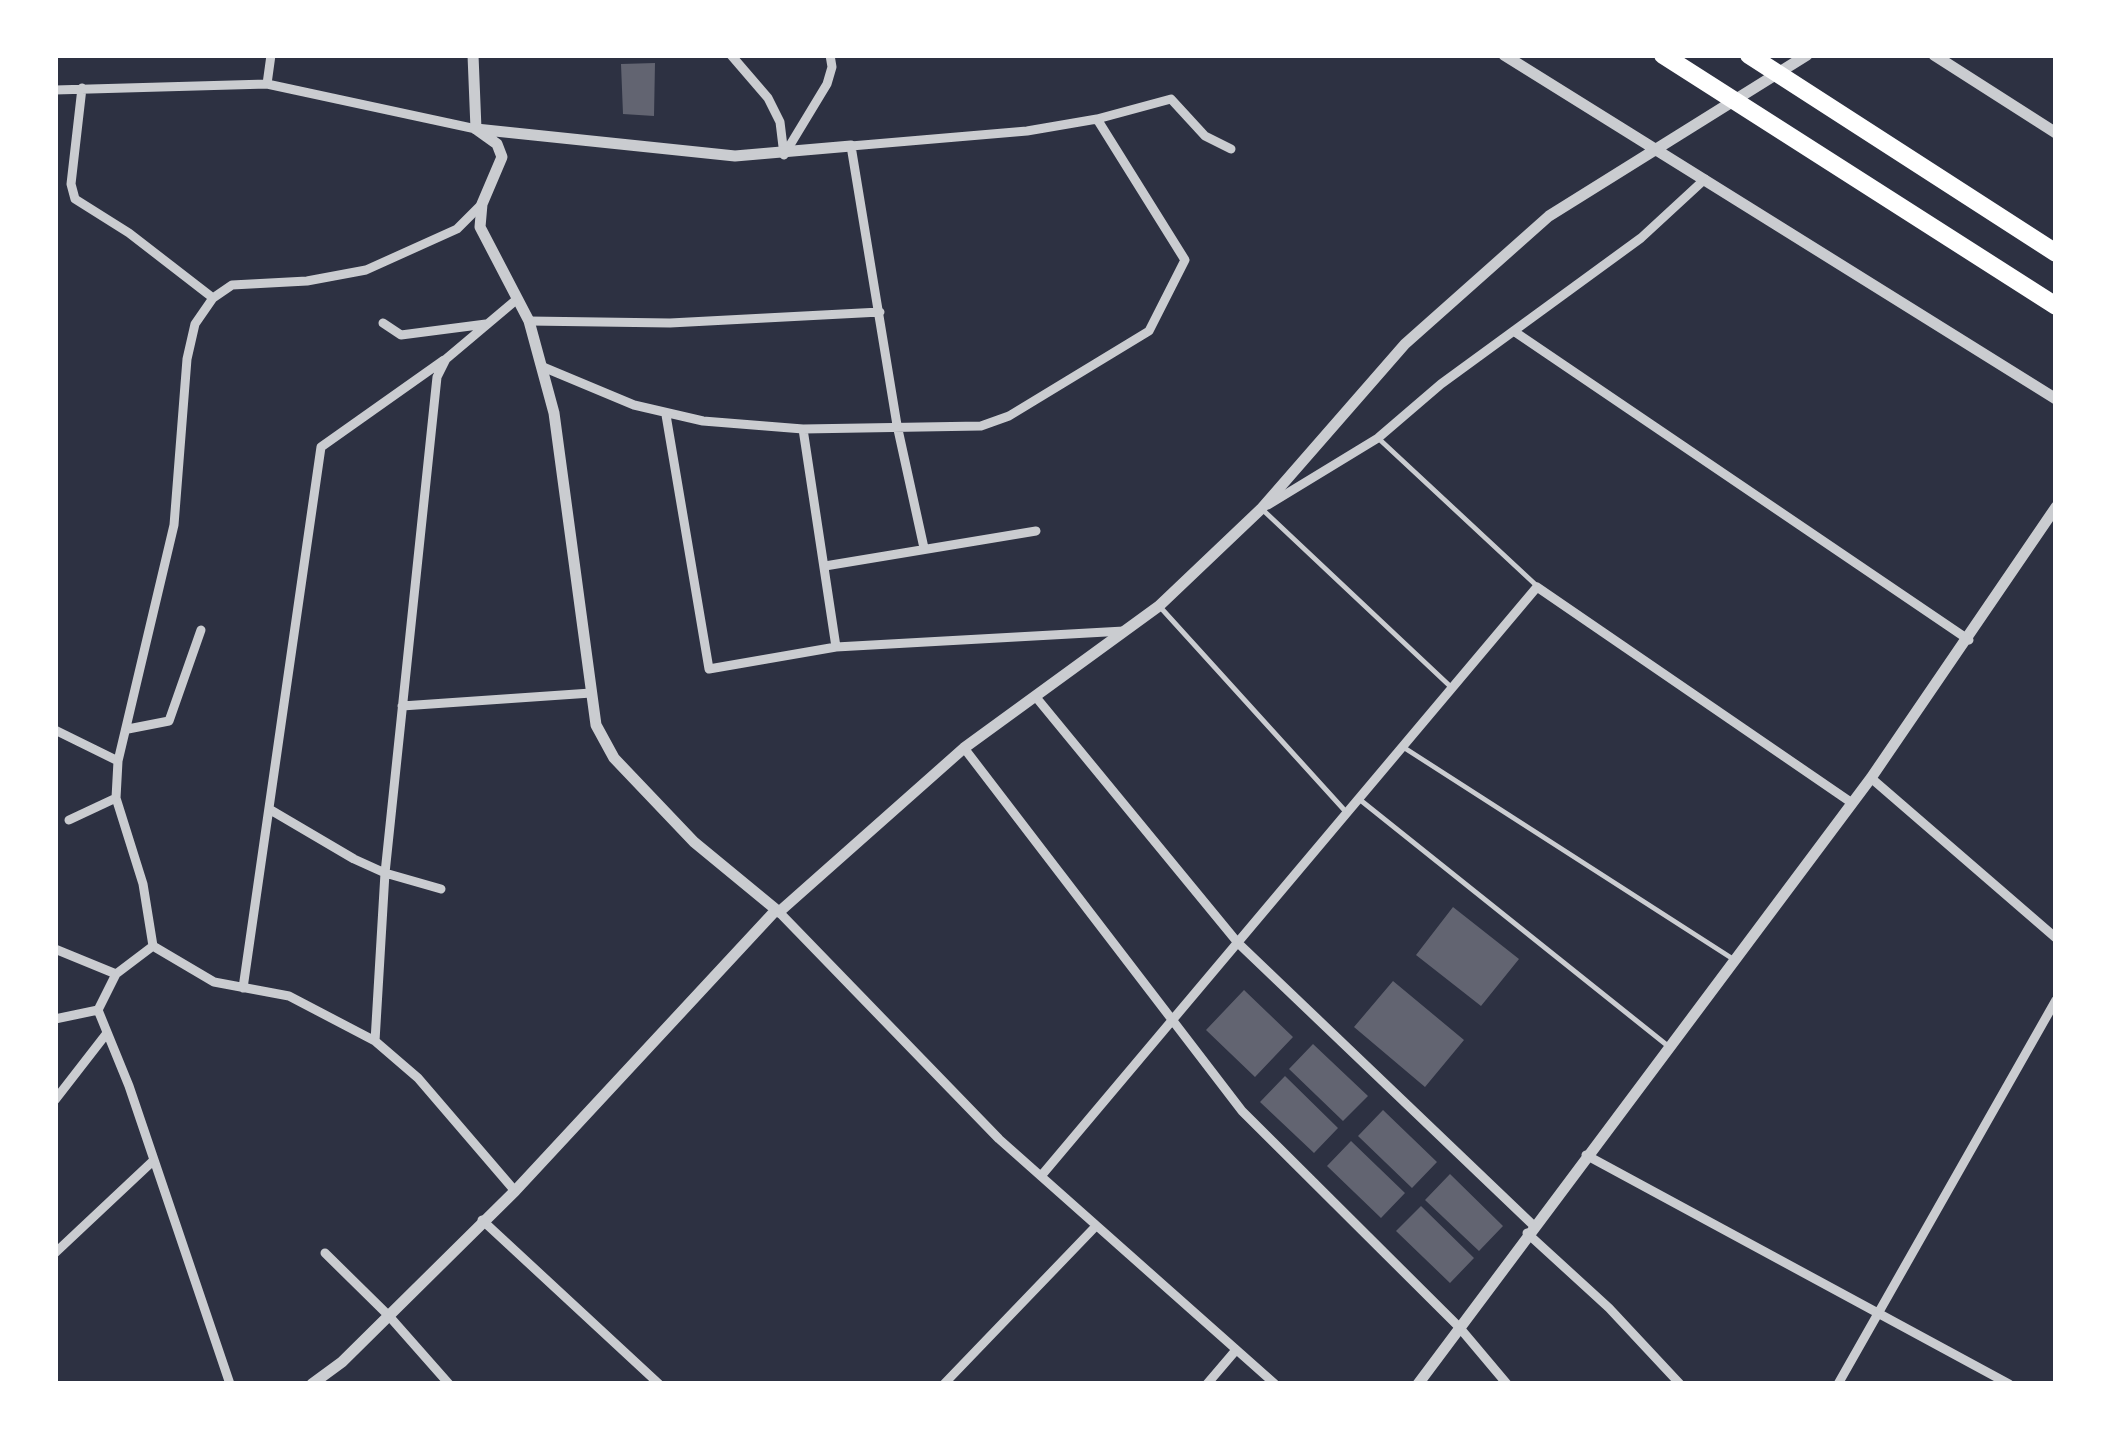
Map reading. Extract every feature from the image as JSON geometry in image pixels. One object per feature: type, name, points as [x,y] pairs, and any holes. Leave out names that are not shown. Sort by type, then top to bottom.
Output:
[{"type":"highway","points":[[1662,55],[2056,306]]},
{"type":"highway","points":[[1749,55],[2056,254]]},
{"type":"street","points":[[267,84],[271,55]]},
{"type":"street","points":[[474,55],[476,129]]},
{"type":"street","points":[[731,55],[768,98],[780,122],[784,154]]},
{"type":"street","points":[[784,154],[827,84],[832,67],[830,55]]},
{"type":"street","points":[[1504,55],[2056,399]]},
{"type":"street","points":[[312,1384],[390,1316],[515,1191],[778,911],[964,748],[1159,606],[1262,509],[1405,344],[1548,216],[1807,55]]},
{"type":"street","points":[[1934,55],[2056,132]]},
{"type":"street","points":[[55,90],[267,84],[476,129],[734,156],[1027,130],[1096,119],[1171,99],[1205,136],[1231,149]]},
{"type":"street","points":[[82,88],[71,184],[75,199],[130,233],[214,298]]},
{"type":"street","points":[[543,367],[666,415],[804,429],[981,426],[1010,416],[1119,353],[1148,331],[1185,260],[1096,119]]},
{"type":"street","points":[[476,129],[496,144],[502,157],[482,204],[480,227],[528,321],[543,367],[554,413],[590,693],[596,725],[614,758],[694,842],[778,911],[1041,1176],[1275,1384]]},
{"type":"street","points":[[851,146],[897,425],[924,548]]},
{"type":"street","points":[[1262,509],[1378,438],[1441,384],[1641,238],[1705,179]]},
{"type":"street","points":[[153,946],[143,884],[116,798],[118,761],[174,525],[187,360],[196,324],[214,298],[232,286],[306,281],[366,270],[457,229],[482,204]]},
{"type":"street","points":[[243,988],[312,487],[321,447],[446,359],[516,300]]},
{"type":"street","points":[[528,321],[670,323],[880,312]]},
{"type":"street","points":[[384,323],[401,335],[490,324]]},
{"type":"street","points":[[1515,332],[1969,640]]},
{"type":"street","points":[[375,1040],[384,874],[437,378],[446,359]]},
{"type":"street","points":[[666,415],[709,669],[836,646],[1124,631]]},
{"type":"street","points":[[804,429],[836,646]]},
{"type":"street","points":[[1418,1384],[1586,1154],[1871,778],[1969,640],[2056,507]]},
{"type":"street","points":[[825,566],[1036,531]]},
{"type":"street","points":[[1041,1176],[1538,587],[1852,803]]},
{"type":"street","points":[[128,729],[168,720],[201,630]]},
{"type":"street","points":[[402,706],[590,693]]},
{"type":"street","points":[[1035,696],[1238,943],[1530,1229],[1680,1384]]},
{"type":"street","points":[[55,730],[118,761]]},
{"type":"street","points":[[964,748],[1242,1111],[1459,1327],[1506,1384]]},
{"type":"street","points":[[1871,778],[2056,938]]},
{"type":"street","points":[[69,820],[116,798]]},
{"type":"street","points":[[269,809],[384,874],[441,889]]},
{"type":"street","points":[[153,946],[214,982],[289,996],[375,1040],[418,1078],[515,1191]]},
{"type":"street","points":[[153,946],[116,974],[98,1010],[230,1384]]},
{"type":"street","points":[[55,949],[116,974]]},
{"type":"street","points":[[1838,1384],[2056,1000]]},
{"type":"street","points":[[55,1019],[98,1010]]},
{"type":"street","points":[[55,1100],[107,1033]]},
{"type":"street","points":[[1586,1154],[2009,1384]]},
{"type":"street","points":[[55,1253],[154,1160]]},
{"type":"street","points":[[482,1220],[659,1384]]},
{"type":"street","points":[[944,1384],[1096,1226]]},
{"type":"street","points":[[324,1253],[390,1316],[449,1384]]},
{"type":"street","points":[[1207,1384],[1236,1350]]},
{"type":"lane","points":[[1378,438],[1538,587]]},
{"type":"lane","points":[[1262,509],[1452,688]]},
{"type":"lane","points":[[1159,606],[1347,813]]},
{"type":"lane","points":[[1403,746],[1734,960]]},
{"type":"lane","points":[[1359,799],[1668,1046]]},
{"type":"building","points":[[655,63],[654,116],[623,114],[621,64]]},
{"type":"building","points":[[1453,907],[1519,959],[1481,1006],[1416,955]]},
{"type":"building","points":[[1393,981],[1464,1040],[1425,1087],[1354,1027]]},
{"type":"building","points":[[1244,990],[1293,1037],[1255,1077],[1206,1030]]},
{"type":"building","points":[[1313,1044],[1368,1096],[1343,1121],[1289,1069]]},
{"type":"building","points":[[1285,1076],[1338,1128],[1314,1153],[1260,1102]]},
{"type":"building","points":[[1383,1110],[1437,1162],[1412,1188],[1358,1136]]},
{"type":"building","points":[[1351,1141],[1405,1193],[1381,1218],[1327,1166]]},
{"type":"building","points":[[1450,1174],[1503,1226],[1479,1251],[1425,1200]]},
{"type":"building","points":[[1421,1206],[1474,1258],[1450,1283],[1396,1231]]}]
